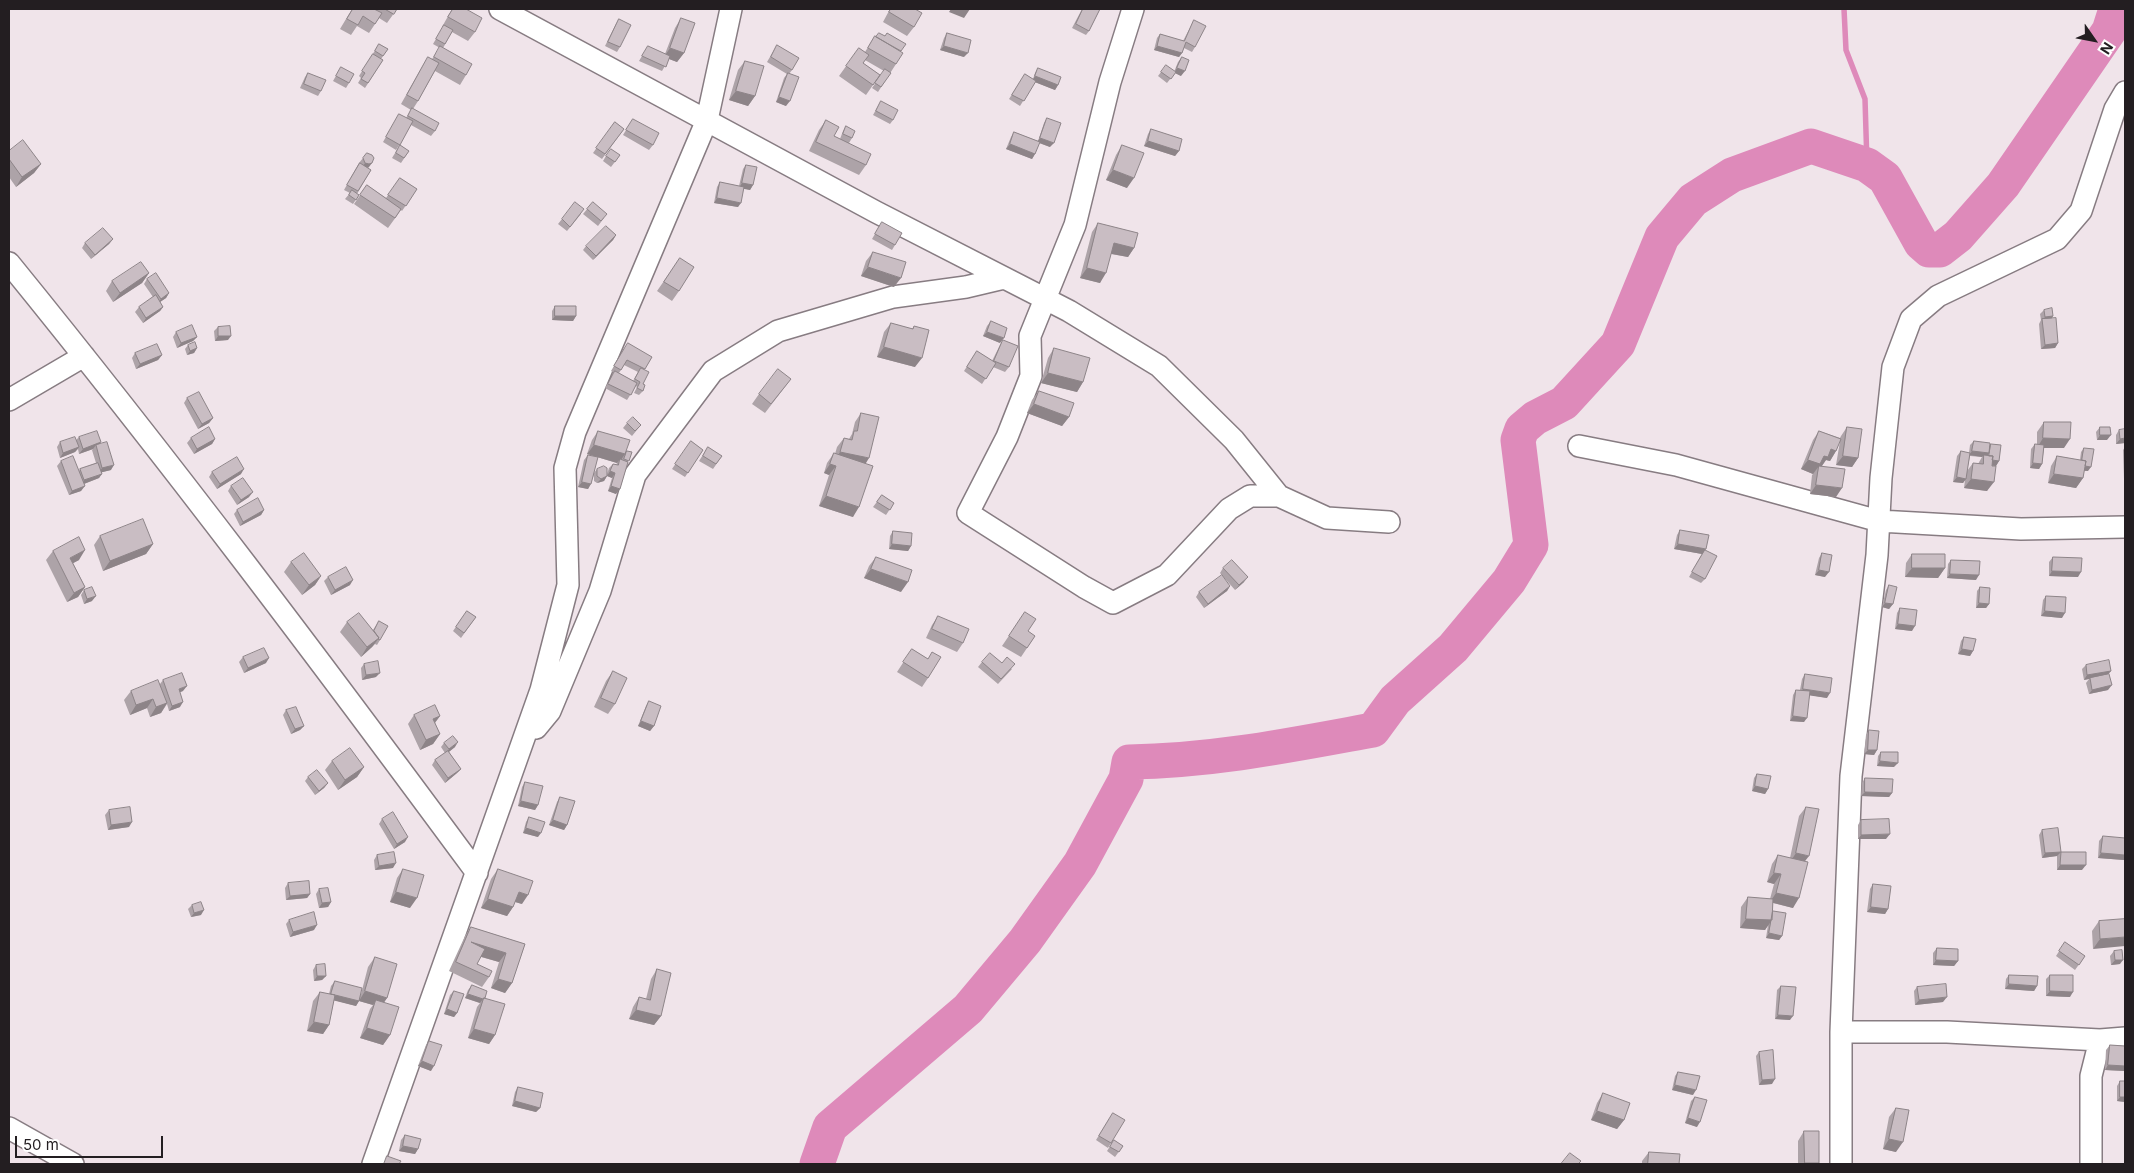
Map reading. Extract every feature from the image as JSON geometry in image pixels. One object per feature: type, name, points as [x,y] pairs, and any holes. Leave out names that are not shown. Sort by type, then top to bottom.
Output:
[{"type":"street","points":[[500,9],[876,212],[1069,311],[1159,366],[1234,440],[1279,496]]},
{"type":"street","points":[[373,1164],[541,690],[568,585],[565,468],[574,432],[707,120],[731,9]]},
{"type":"street","points":[[1133,9],[1110,82],[1075,225],[1030,336],[1031,376],[1007,437],[968,513],[1084,588],[1113,602],[1167,575],[1229,509],[1250,496],[1279,496],[1327,518],[1389,522]]},
{"type":"street","points":[[1841,1164],[1840,1032],[1851,776],[1877,555],[1881,478],[1893,366],[1911,319],[1938,296],[2058,239],[2081,211],[2115,109],[2125,92]]},
{"type":"street","points":[[9,263],[84,356],[327,670],[477,873]]},
{"type":"street","points":[[522,746],[550,711],[600,591],[635,475],[713,371],[778,331],[893,297],[1004,278]]},
{"type":"street","points":[[9,400],[84,356]]},
{"type":"street","points":[[1579,446],[1676,465],[1879,521],[2021,529],[2125,527]]},
{"type":"street","points":[[1840,1032],[1947,1032],[2100,1040],[2125,1038]]},
{"type":"street","points":[[2091,1164],[2092,1076],[2100,1040]]},
{"type":"street","points":[[9,1128],[73,1164]]},
{"type":"building","points":[[353,9],[374,9],[382,13],[375,24],[363,16],[358,25],[347,19]]},
{"type":"building","points":[[385,9],[397,9],[394,14]]},
{"type":"building","points":[[453,9],[466,9],[482,18],[475,32],[448,17]]},
{"type":"building","points":[[891,9],[915,9],[922,13],[914,27],[889,12]]},
{"type":"building","points":[[1083,9],[1100,9],[1089,31],[1076,24]]},
{"type":"building","points":[[681,18],[695,23],[684,53],[670,48]]},
{"type":"building","points":[[619,19],[631,25],[620,47],[608,42]]},
{"type":"building","points":[[1194,20],[1206,26],[1195,47],[1186,42],[1182,53],[1157,46],[1160,34],[1184,41]]},
{"type":"building","points":[[444,25],[453,30],[445,44],[436,39]]},
{"type":"building","points":[[879,33],[885,36],[887,33],[906,44],[901,51],[876,37]]},
{"type":"building","points":[[947,33],[971,40],[968,53],[944,46]]},
{"type":"building","points":[[875,36],[903,53],[896,64],[868,48]]},
{"type":"building","points":[[379,44],[388,49],[383,56],[375,51]]},
{"type":"building","points":[[777,45],[799,58],[792,70],[771,57]]},
{"type":"building","points":[[440,46],[472,64],[466,75],[434,57]]},
{"type":"building","points":[[648,46],[670,56],[666,67],[642,56]]},
{"type":"building","points":[[859,48],[869,55],[863,63],[880,75],[873,85],[846,66]]},
{"type":"building","points":[[373,54],[383,60],[368,83],[361,79],[365,73],[362,71]]},
{"type":"building","points":[[428,57],[439,63],[418,101],[407,95]]},
{"type":"building","points":[[1182,57],[1189,60],[1185,71],[1177,68]]},
{"type":"building","points":[[745,61],[764,66],[755,96],[736,91]]},
{"type":"building","points":[[1166,65],[1176,72],[1171,79],[1161,72]]},
{"type":"building","points":[[341,67],[354,74],[349,83],[336,76]]},
{"type":"building","points":[[1038,68],[1061,77],[1058,85],[1035,76]]},
{"type":"building","points":[[885,69],[891,73],[881,87],[875,83]]},
{"type":"building","points":[[308,73],[326,80],[321,91],[304,84]]},
{"type":"building","points":[[788,73],[799,77],[790,101],[779,97]]},
{"type":"building","points":[[1025,74],[1036,81],[1024,101],[1012,95]]},
{"type":"building","points":[[881,101],[898,110],[893,120],[876,111]]},
{"type":"building","points":[[412,108],[439,123],[435,131],[408,116]]},
{"type":"building","points":[[399,114],[413,121],[400,145],[386,137]]},
{"type":"building","points":[[1047,118],[1061,123],[1054,143],[1040,138]]},
{"type":"building","points":[[633,119],[659,133],[653,145],[626,130]]},
{"type":"building","points":[[826,120],[839,127],[834,136],[871,154],[866,165],[816,142]]},
{"type":"building","points":[[615,122],[624,129],[605,154],[596,148]]},
{"type":"building","points":[[846,126],[855,131],[852,138],[843,134]]},
{"type":"building","points":[[1151,129],[1182,139],[1179,151],[1148,141]]},
{"type":"building","points":[[1014,132],[1040,142],[1035,154],[1010,144]]},
{"type":"building","points":[[23,140],[41,164],[22,177],[9,159],[9,151]]},
{"type":"building","points":[[400,145],[409,151],[404,158],[396,153]]},
{"type":"building","points":[[1122,145],[1144,153],[1134,178],[1113,170]]},
{"type":"building","points":[[611,149],[620,155],[615,162],[606,156]]},
{"type":"building","points":[[367,153],[374,158],[372,163],[369,164],[365,163],[363,158]]},
{"type":"building","points":[[360,163],[371,170],[358,191],[347,185]]},
{"type":"building","points":[[746,165],[757,167],[753,185],[742,183]]},
{"type":"building","points":[[400,178],[417,189],[406,206],[388,195]]},
{"type":"building","points":[[720,182],[744,187],[741,203],[717,198]]},
{"type":"building","points":[[367,185],[401,209],[395,218],[360,195]]},
{"type":"building","points":[[352,190],[359,195],[356,200],[349,195]]},
{"type":"building","points":[[575,202],[584,209],[570,227],[562,219]]},
{"type":"building","points":[[593,202],[607,214],[601,221],[587,209]]},
{"type":"building","points":[[882,222],[902,233],[895,245],[875,234]]},
{"type":"building","points":[[1098,223],[1138,233],[1134,248],[1114,243],[1106,273],[1087,268]]},
{"type":"building","points":[[606,226],[616,235],[596,256],[586,246]]},
{"type":"building","points":[[103,228],[113,239],[95,255],[85,243]]},
{"type":"building","points":[[873,252],[906,262],[901,278],[868,267]]},
{"type":"building","points":[[680,258],[694,267],[679,291],[664,282]]},
{"type":"building","points":[[141,262],[149,273],[120,293],[112,281]]},
{"type":"building","points":[[156,273],[169,293],[161,299],[147,279]]},
{"type":"building","points":[[156,295],[163,307],[146,318],[139,307]]},
{"type":"building","points":[[555,306],[576,306],[576,316],[555,316]]},
{"type":"building","points":[[2052,308],[2053,316],[2045,317],[2044,310]]},
{"type":"building","points":[[2056,318],[2058,343],[2045,345],[2042,319]]},
{"type":"building","points":[[991,321],[1007,328],[1004,338],[987,332]]},
{"type":"building","points":[[891,323],[913,329],[914,326],[929,330],[922,358],[884,347]]},
{"type":"building","points":[[192,325],[197,337],[181,343],[176,332]]},
{"type":"building","points":[[230,326],[231,336],[218,336],[218,327]]},
{"type":"building","points":[[1003,340],[1018,346],[1009,367],[994,361]]},
{"type":"building","points":[[195,342],[197,348],[190,351],[188,345]]},
{"type":"building","points":[[628,343],[652,357],[645,369],[627,360],[621,370],[614,366]]},
{"type":"building","points":[[157,344],[162,355],[140,364],[135,353]]},
{"type":"building","points":[[1054,348],[1090,358],[1083,382],[1048,373]]},
{"type":"building","points":[[977,351],[996,363],[986,379],[967,367]]},
{"type":"building","points":[[641,368],[649,372],[643,384],[645,385],[643,391],[637,388],[640,382],[635,379]]},
{"type":"building","points":[[778,369],[791,379],[771,404],[759,394]]},
{"type":"building","points":[[615,371],[637,383],[631,395],[608,384]]},
{"type":"building","points":[[1039,391],[1074,403],[1069,417],[1034,404]]},
{"type":"building","points":[[199,392],[213,418],[202,424],[187,398]]},
{"type":"building","points":[[861,413],[879,417],[869,458],[840,452],[844,438],[852,440],[854,431],[857,431]]},
{"type":"building","points":[[633,417],[641,425],[635,431],[627,423]]},
{"type":"building","points":[[2044,422],[2071,422],[2070,439],[2043,438]]},
{"type":"building","points":[[209,427],[215,439],[197,449],[191,438]]},
{"type":"building","points":[[1847,427],[1862,429],[1858,458],[1843,456]]},
{"type":"building","points":[[2100,427],[2110,427],[2111,435],[2100,435]]},
{"type":"building","points":[[2125,429],[2125,438],[2120,439],[2119,430]]},
{"type":"building","points":[[97,431],[101,442],[83,449],[79,437]]},
{"type":"building","points":[[598,431],[630,440],[625,454],[594,445]]},
{"type":"building","points":[[1819,431],[1841,439],[1836,451],[1831,449],[1828,457],[1824,456],[1820,464],[1808,460]]},
{"type":"building","points":[[75,437],[79,447],[63,453],[60,442]]},
{"type":"building","points":[[691,441],[703,450],[688,473],[675,464]]},
{"type":"building","points":[[1974,441],[1990,443],[1989,453],[1972,451]]},
{"type":"building","points":[[107,442],[114,465],[102,468],[96,445]]},
{"type":"building","points":[[1991,444],[2001,445],[1999,461],[1992,460],[1993,456],[1989,456]]},
{"type":"building","points":[[2035,444],[2044,445],[2042,464],[2033,463]]},
{"type":"building","points":[[708,447],[722,456],[716,464],[703,456]]},
{"type":"building","points":[[2084,448],[2094,449],[2091,467],[2085,466],[2086,461],[2082,460]]},
{"type":"building","points":[[627,451],[632,452],[629,461],[624,459]]},
{"type":"building","points":[[1961,451],[1970,453],[1966,479],[1957,477]]},
{"type":"building","points":[[834,453],[873,466],[859,507],[826,496],[836,466],[830,464]]},
{"type":"building","points":[[588,455],[598,457],[591,484],[582,482]]},
{"type":"building","points":[[1984,455],[1993,456],[1992,466],[1996,466],[1994,482],[1971,479],[1973,463],[1983,464]]},
{"type":"building","points":[[73,456],[85,486],[72,491],[61,461]]},
{"type":"building","points":[[2057,456],[2086,461],[2083,478],[2054,474]]},
{"type":"building","points":[[237,457],[244,469],[220,484],[212,472]]},
{"type":"building","points":[[620,459],[628,462],[620,489],[611,486],[615,473],[610,471],[613,464],[618,465]]},
{"type":"building","points":[[98,463],[102,474],[84,480],[80,469]]},
{"type":"building","points":[[604,466],[607,468],[607,476],[601,479],[597,476],[597,469]]},
{"type":"building","points":[[1819,466],[1845,469],[1842,488],[1816,485]]},
{"type":"building","points":[[243,478],[253,492],[241,500],[231,486]]},
{"type":"building","points":[[882,495],[894,503],[890,510],[877,502]]},
{"type":"building","points":[[258,498],[264,510],[243,522],[237,510]]},
{"type":"building","points":[[143,519],[153,544],[110,561],[100,536]]},
{"type":"building","points":[[1680,530],[1709,535],[1706,549],[1678,544]]},
{"type":"building","points":[[893,531],[912,533],[911,546],[892,544]]},
{"type":"building","points":[[79,537],[85,550],[70,558],[85,587],[74,593],[53,551]]},
{"type":"building","points":[[1705,550],[1717,556],[1705,579],[1692,572]]},
{"type":"building","points":[[304,553],[321,576],[309,585],[291,562]]},
{"type":"building","points":[[1822,553],[1832,555],[1829,572],[1819,570]]},
{"type":"building","points":[[1912,554],[1945,554],[1945,568],[1912,568]]},
{"type":"building","points":[[876,557],[912,570],[908,582],[871,569]]},
{"type":"building","points":[[2053,557],[2082,558],[2081,572],[2052,571]]},
{"type":"building","points":[[1232,560],[1248,577],[1239,585],[1223,568]]},
{"type":"building","points":[[1951,560],[1980,561],[1979,575],[1950,574]]},
{"type":"building","points":[[346,567],[353,580],[335,590],[328,577]]},
{"type":"building","points":[[1222,575],[1230,586],[1208,604],[1199,592]]},
{"type":"building","points":[[1889,585],[1897,587],[1893,604],[1885,603]]},
{"type":"building","points":[[92,587],[96,596],[87,599],[84,590]]},
{"type":"building","points":[[1980,587],[1990,588],[1989,604],[1979,603]]},
{"type":"building","points":[[2046,596],[2066,597],[2065,613],[2045,611]]},
{"type":"building","points":[[1900,608],[1917,610],[1915,626],[1898,624]]},
{"type":"building","points":[[467,611],[476,617],[464,633],[456,627]]},
{"type":"building","points":[[1025,612],[1036,619],[1028,631],[1035,636],[1027,648],[1009,636]]},
{"type":"building","points":[[359,613],[379,638],[367,647],[347,622]]},
{"type":"building","points":[[938,616],[969,629],[963,643],[932,629]]},
{"type":"building","points":[[379,621],[388,626],[380,640],[374,631]]},
{"type":"building","points":[[1964,637],[1976,639],[1973,651],[1962,649]]},
{"type":"building","points":[[264,648],[269,658],[248,668],[243,657]]},
{"type":"building","points":[[912,649],[928,659],[932,652],[941,657],[928,678],[903,662]]},
{"type":"building","points":[[990,653],[1002,663],[1007,657],[1015,664],[1001,679],[982,662]]},
{"type":"building","points":[[2109,660],[2111,671],[2087,675],[2086,665]]},
{"type":"building","points":[[378,661],[380,673],[366,675],[364,664]]},
{"type":"building","points":[[613,671],[627,678],[615,704],[601,698]]},
{"type":"building","points":[[182,673],[187,686],[179,689],[183,702],[172,706],[163,680]]},
{"type":"building","points":[[1805,674],[1832,678],[1830,693],[1803,689]]},
{"type":"building","points":[[2109,674],[2112,685],[2092,690],[2090,678]]},
{"type":"building","points":[[158,680],[167,703],[156,707],[153,699],[136,705],[131,691]]},
{"type":"building","points":[[1796,690],[1810,691],[1807,718],[1793,716]]},
{"type":"building","points":[[649,701],[661,706],[654,726],[641,721]]},
{"type":"building","points":[[435,705],[440,716],[433,719],[440,734],[426,740],[414,715]]},
{"type":"building","points":[[296,707],[304,726],[295,729],[286,710]]},
{"type":"building","points":[[1869,730],[1879,731],[1877,750],[1868,750]]},
{"type":"building","points":[[453,736],[458,742],[449,749],[444,743]]},
{"type":"building","points":[[350,748],[364,767],[345,780],[332,761]]},
{"type":"building","points":[[448,751],[461,769],[448,778],[435,760]]},
{"type":"building","points":[[1881,752],[1898,752],[1898,763],[1880,761]]},
{"type":"building","points":[[317,770],[328,783],[319,791],[308,777]]},
{"type":"building","points":[[1757,774],[1771,776],[1768,789],[1755,786]]},
{"type":"building","points":[[1865,778],[1893,779],[1892,793],[1865,792]]},
{"type":"building","points":[[525,782],[543,786],[538,805],[521,801]]},
{"type":"building","points":[[560,797],[575,801],[567,825],[553,820]]},
{"type":"building","points":[[130,807],[132,822],[111,825],[109,810]]},
{"type":"building","points":[[1806,807],[1819,809],[1809,856],[1796,853]]},
{"type":"building","points":[[393,812],[408,837],[397,844],[382,819]]},
{"type":"building","points":[[529,817],[545,822],[541,833],[526,828]]},
{"type":"building","points":[[1889,819],[1890,834],[1861,835],[1861,820]]},
{"type":"building","points":[[2058,828],[2061,852],[2045,853],[2042,830]]},
{"type":"building","points":[[2103,836],[2125,838],[2125,855],[2101,853]]},
{"type":"building","points":[[394,852],[396,863],[379,866],[377,855]]},
{"type":"building","points":[[2061,852],[2086,852],[2086,865],[2060,865]]},
{"type":"building","points":[[1778,855],[1808,862],[1799,898],[1776,893],[1781,874],[1774,873]]},
{"type":"building","points":[[403,869],[424,875],[417,898],[396,892]]},
{"type":"building","points":[[498,869],[533,881],[528,895],[519,892],[513,907],[488,899]]},
{"type":"building","points":[[309,881],[310,894],[290,896],[288,883]]},
{"type":"building","points":[[1873,884],[1891,886],[1888,909],[1871,907]]},
{"type":"building","points":[[328,888],[331,902],[322,903],[319,889]]},
{"type":"building","points":[[1748,897],[1773,899],[1772,920],[1746,919]]},
{"type":"building","points":[[201,902],[204,910],[194,913],[192,905]]},
{"type":"building","points":[[1773,911],[1786,913],[1782,936],[1769,933]]},
{"type":"building","points":[[314,912],[317,925],[293,932],[289,920]]},
{"type":"building","points":[[2125,919],[2125,937],[2100,939],[2099,921]]},
{"type":"building","points":[[471,927],[525,944],[512,983],[498,979],[506,953],[471,942],[485,949],[477,964],[492,971],[489,977],[456,962]]},
{"type":"building","points":[[2065,942],[2085,956],[2079,965],[2059,951]]},
{"type":"building","points":[[1937,948],[1958,949],[1958,961],[1936,960]]},
{"type":"building","points":[[2122,950],[2123,960],[2115,960],[2114,951]]},
{"type":"building","points":[[375,957],[397,964],[387,998],[365,991]]},
{"type":"building","points":[[325,964],[326,976],[317,976],[316,965]]},
{"type":"building","points":[[657,969],[671,973],[661,1016],[636,1010],[639,997],[650,1000]]},
{"type":"building","points":[[2009,975],[2038,976],[2037,986],[2009,984]]},
{"type":"building","points":[[2050,975],[2073,975],[2073,992],[2050,991]]},
{"type":"building","points":[[335,981],[362,988],[359,1001],[331,994]]},
{"type":"building","points":[[1946,984],[1947,997],[1919,1000],[1917,987]]},
{"type":"building","points":[[472,985],[487,991],[485,998],[468,994]]},
{"type":"building","points":[[1781,986],[1796,987],[1793,1016],[1778,1015]]},
{"type":"building","points":[[454,991],[464,994],[457,1013],[447,1009]]},
{"type":"building","points":[[320,992],[335,995],[329,1025],[314,1022]]},
{"type":"building","points":[[484,998],[505,1004],[495,1035],[474,1029]]},
{"type":"building","points":[[376,1000],[399,1007],[390,1035],[367,1028]]},
{"type":"building","points":[[429,1041],[442,1045],[434,1066],[422,1061]]},
{"type":"building","points":[[2110,1045],[2125,1046],[2125,1066],[2108,1065]]},
{"type":"building","points":[[1773,1050],[1775,1079],[1762,1080],[1759,1052]]},
{"type":"building","points":[[1678,1072],[1700,1076],[1696,1090],[1675,1085]]},
{"type":"building","points":[[2120,1081],[2125,1081],[2125,1097],[2120,1097]]},
{"type":"building","points":[[518,1087],[543,1093],[540,1108],[515,1101]]},
{"type":"building","points":[[1603,1093],[1630,1103],[1624,1120],[1597,1111]]},
{"type":"building","points":[[1695,1097],[1707,1100],[1700,1122],[1688,1118]]},
{"type":"building","points":[[1896,1108],[1909,1110],[1903,1142],[1889,1139]]},
{"type":"building","points":[[1113,1113],[1125,1120],[1111,1143],[1099,1136]]},
{"type":"building","points":[[1804,1131],[1819,1131],[1819,1163],[1805,1163]]},
{"type":"building","points":[[405,1135],[421,1139],[418,1149],[403,1146]]},
{"type":"building","points":[[1114,1140],[1123,1146],[1119,1152],[1110,1147]]},
{"type":"building","points":[[1649,1152],[1680,1154],[1679,1164],[1648,1164]]},
{"type":"building","points":[[1570,1153],[1581,1161],[1578,1164],[1561,1164]]},
{"type":"building","points":[[387,1156],[401,1161],[399,1164],[384,1164]]},
{"type":"waterway","points":[[1844,9],[1846,50],[1865,99],[1867,165]]},
{"type":"waterway","points":[[817,1164],[830,1127],[968,1009],[1025,941],[1080,864],[1126,779],[1129,762],[1191,759],[1373,730],[1395,700],[1453,648],[1509,581],[1531,545],[1518,440],[1522,429],[1535,418],[1564,403],[1618,344],[1662,237],[1693,200],[1732,175],[1811,146],[1867,165],[1885,178],[1921,243],[1929,250],[1940,250],[1958,236],[2003,185],[2109,31],[2116,9]]}]
